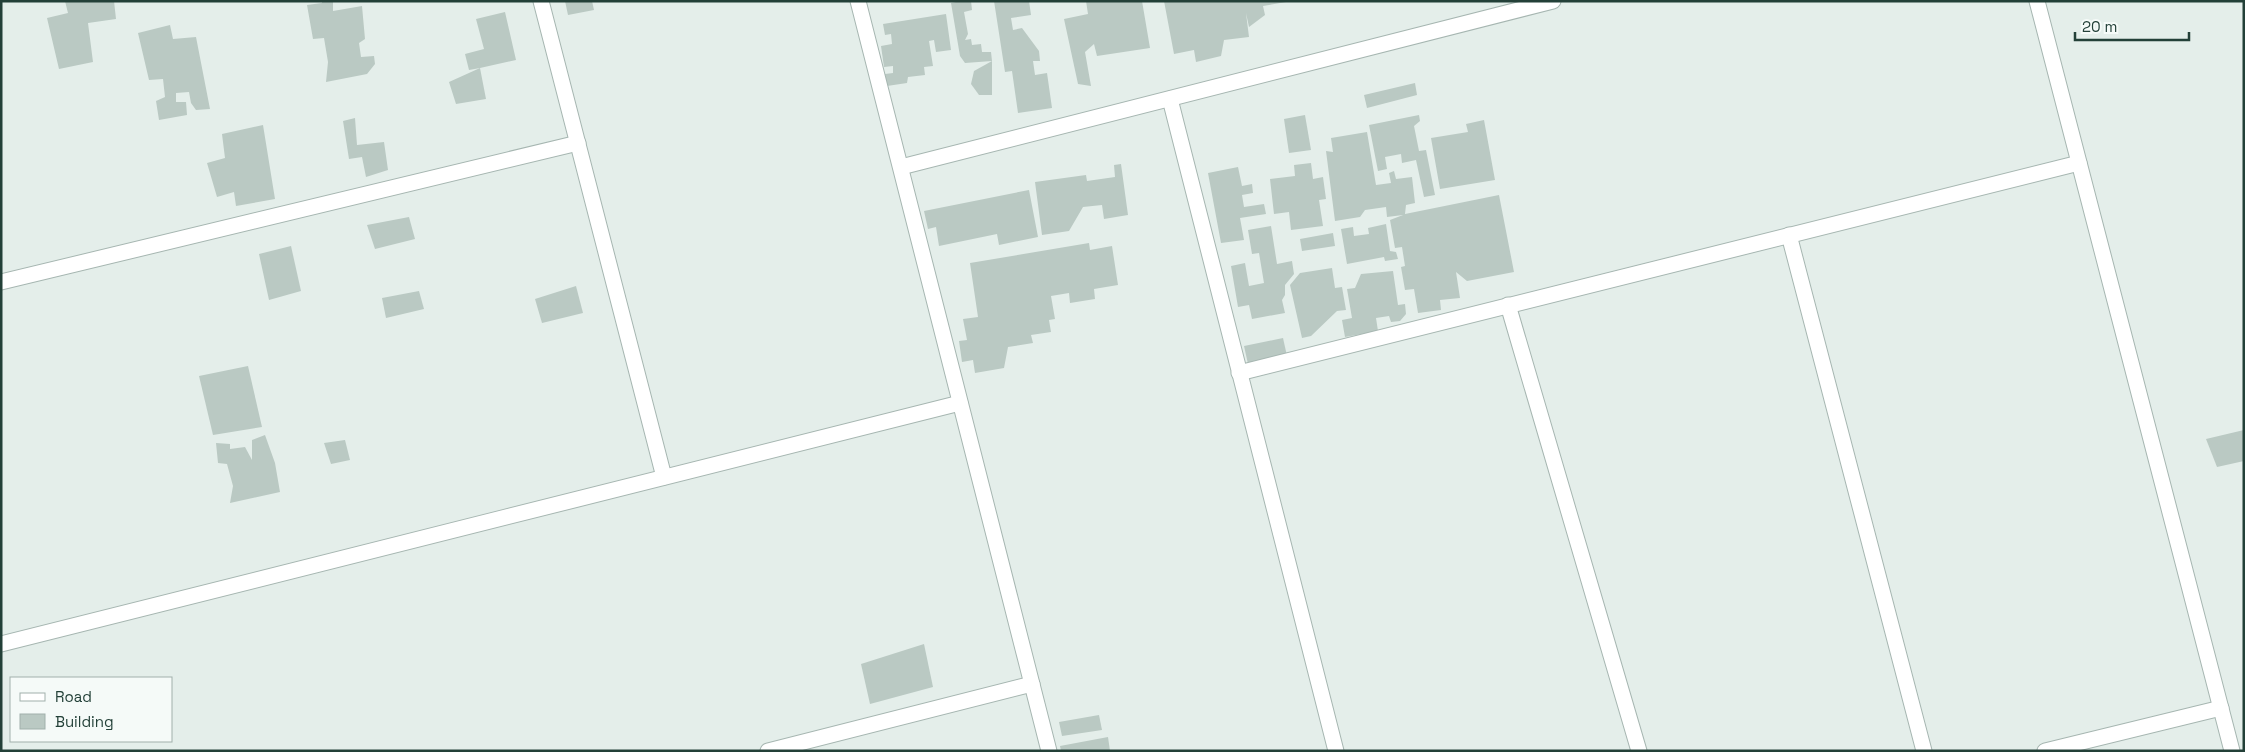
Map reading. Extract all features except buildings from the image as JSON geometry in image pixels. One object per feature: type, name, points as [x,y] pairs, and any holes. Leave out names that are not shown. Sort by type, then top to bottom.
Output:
[{"type":"street","points":[[541,1],[664,477]]},
{"type":"street","points":[[858,1],[1050,751]]},
{"type":"street","points":[[900,167],[1553,1]]},
{"type":"street","points":[[2037,1],[2232,751]]},
{"type":"street","points":[[1170,99],[1336,751]]},
{"type":"street","points":[[1,282],[578,143]]},
{"type":"street","points":[[1239,373],[2079,163]]},
{"type":"street","points":[[1789,235],[1924,751]]},
{"type":"street","points":[[1508,305],[1639,751]]},
{"type":"street","points":[[1,644],[960,403]]},
{"type":"street","points":[[768,751],[1032,684]]},
{"type":"street","points":[[2045,751],[2221,708]]}]
